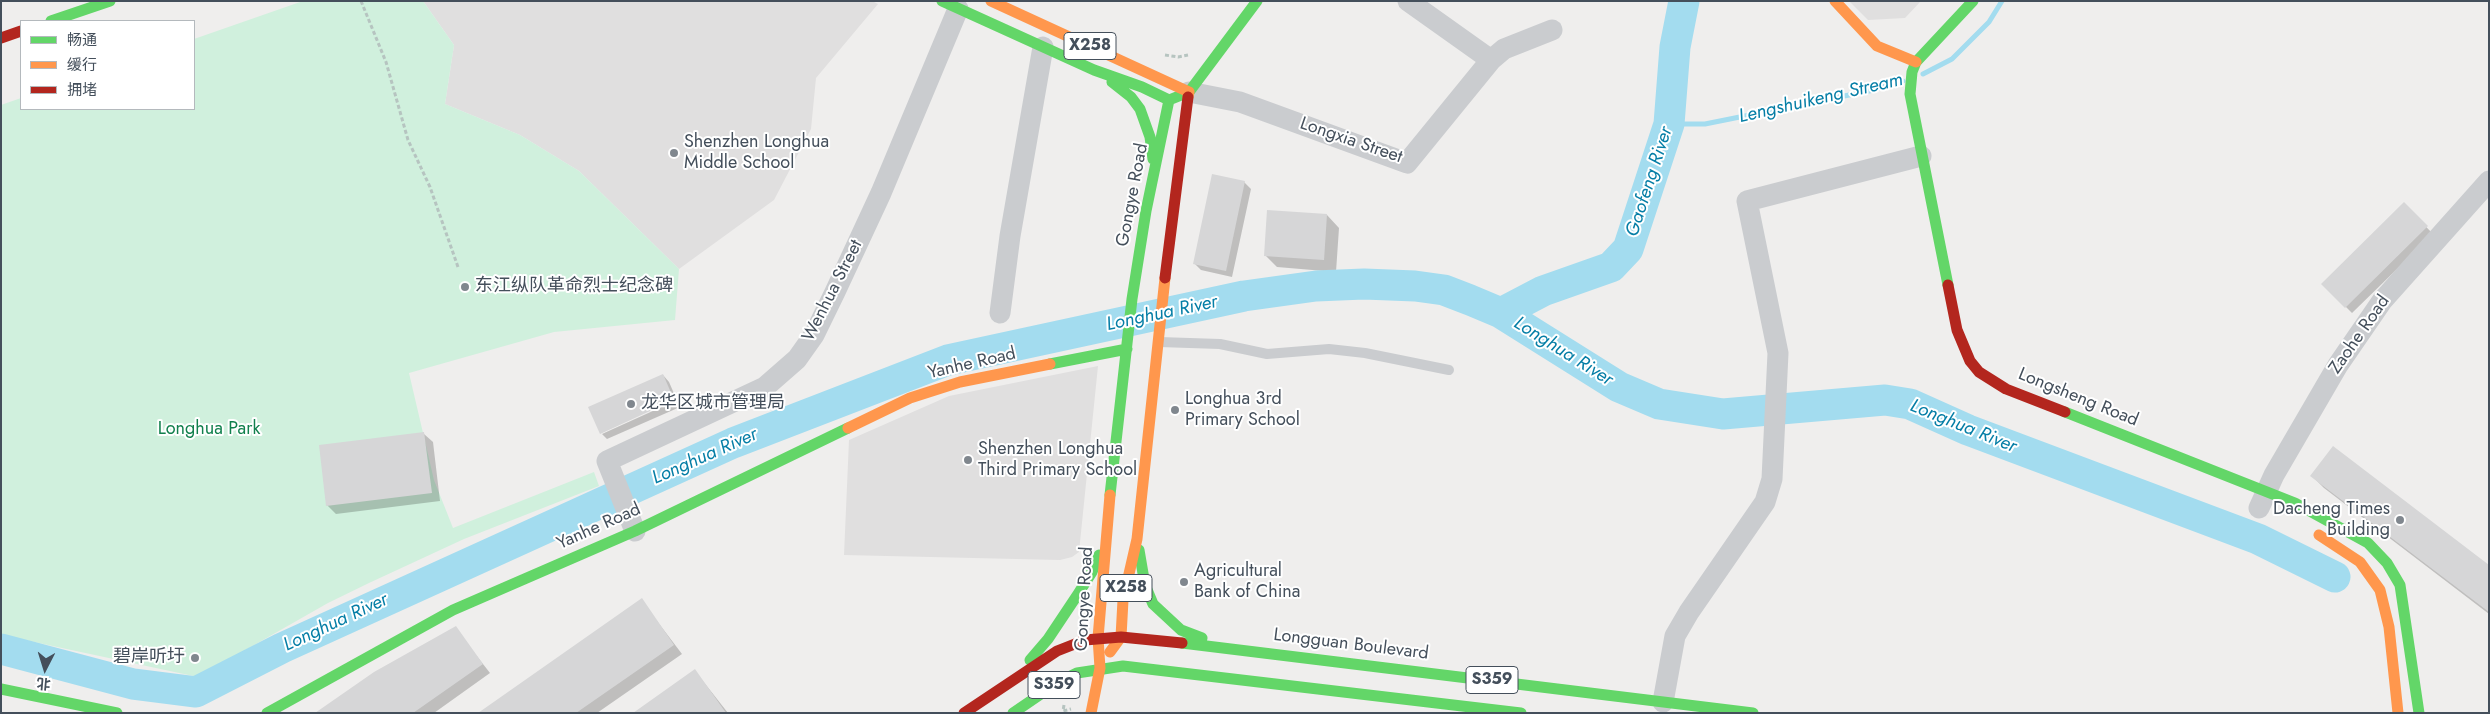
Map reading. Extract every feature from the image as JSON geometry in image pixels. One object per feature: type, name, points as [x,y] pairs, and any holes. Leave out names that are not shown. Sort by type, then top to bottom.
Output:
[{"type":"main road","points":[[54,20],[110,1]]},
{"type":"main road","name":"X258","points":[[991,1],[1189,92],[1163,294],[1137,539],[1123,600],[1121,637]]},
{"type":"main road","points":[[1169,100],[1189,92],[1257,1]]},
{"type":"main road","points":[[1835,1],[1878,46],[1897,60],[1915,64],[1973,1]]},
{"type":"main road","name":"X258","points":[[950,5],[1043,48],[1094,70],[1142,87],[1169,100]]},
{"type":"main road","points":[[1,38],[20,31]]},
{"type":"main road","points":[[1897,60],[1905,46]]},
{"type":"main road","name":"Longsheng Road","points":[[1915,64],[1910,94],[1908,160],[1957,330],[1970,361],[1979,372],[2006,388],[2260,504],[2316,513],[2355,534],[2378,552],[2400,585],[2420,713]]},
{"type":"main road","points":[[1094,70],[1117,85],[1140,109],[1150,137],[1153,153],[1153,175]]},
{"type":"main road","name":"Gongye Road","points":[[1100,668],[1098,638],[1105,539],[1132,299],[1153,175],[1165,128],[1169,100]]},
{"type":"main road","name":"Yanhe Road","points":[[267,713],[453,610],[631,523],[910,398],[960,382],[1127,345]]},
{"type":"main road","points":[[2308,529],[2345,550],[2360,562],[2369,572],[2380,590],[2389,626],[2398,713]]},
{"type":"main road","points":[[1013,678],[1048,639],[1078,594],[1092,572],[1105,539]]},
{"type":"main road","points":[[1137,539],[1148,595],[1161,614],[1181,630],[1232,648]]},
{"type":"main road","name":"Gongye Road","points":[[1100,668],[1121,637]]},
{"type":"main road","name":"Longguan Boulevard","points":[[964,713],[1013,678],[1057,651],[1086,640],[1121,637],[1232,648],[1752,713]]},
{"type":"main road","points":[[1091,713],[1100,668]]},
{"type":"main road","name":"S359","points":[[1013,713],[1057,683],[1077,673],[1100,668],[1152,668],[1380,700],[1521,713]]},
{"type":"main road","points":[[1,689],[117,713]]},
{"type":"street","points":[[1408,1],[1491,60]]},
{"type":"street","name":"Wenhua Street","points":[[631,523],[607,462],[764,387],[797,359],[814,335],[864,229],[950,5]]},
{"type":"street","name":"Longxia Street","points":[[1189,92],[1240,102],[1407,163],[1491,60],[1514,43],[1552,30]]},
{"type":"street","points":[[1000,312],[1011,226],[1043,48]]},
{"type":"street","points":[[1663,702],[1675,636],[1689,612],[1757,515],[1770,490],[1778,390],[1776,342],[1747,201],[1908,160]]},
{"type":"street","name":"Zaohe Road","points":[[2260,504],[2338,365],[2382,301],[2489,182]]},
{"type":"lane","points":[[1158,339],[1220,344],[1267,354],[1329,349],[1365,353],[1448,370]]},
{"type":"lane","points":[[882,411],[888,423]]},
{"type":"path","points":[[362,1],[386,62],[408,140],[430,188],[458,267]]},
{"type":"shaded area","name":"Shenzhen Longhua Middle School","points":[[423,1],[872,1],[878,4],[816,78],[811,129],[774,200],[679,269],[579,171],[520,135],[445,104],[454,45]]},
{"type":"shaded area","points":[[1849,1],[1921,1],[1905,18],[1868,20]]},
{"type":"shaded area","name":"Shenzhen Longhua Third Primary School","points":[[1098,366],[1079,552],[1072,557],[1060,560],[844,555],[849,440],[949,396]]},
{"type":"green space","name":"Longhua Park","points":[[303,1],[423,1],[454,45],[445,104],[520,135],[579,171],[679,269],[675,320],[554,332],[409,373],[434,480],[453,528],[594,472],[599,486],[464,539],[369,583],[328,603],[198,677],[1,635],[1,105],[20,98],[20,110],[195,110],[195,39]]},
{"type":"building","points":[[1212,174],[1245,181],[1226,271],[1193,264]]},
{"type":"building","points":[[2404,202],[2428,226],[2345,308],[2321,284]]},
{"type":"building","points":[[1267,210],[1327,214],[1324,260],[1264,256]]},
{"type":"building","name":"龙华区城市管理局","points":[[663,374],[674,400],[600,434],[588,407]]},
{"type":"building","points":[[424,432],[432,493],[326,506],[319,445]]},
{"type":"building","name":"Dacheng Times Building","points":[[2333,446],[2489,565],[2489,612],[2310,476]]},
{"type":"building","points":[[642,598],[674,645],[576,713],[478,713]]},
{"type":"building","points":[[456,626],[483,664],[413,713],[315,713],[374,672]]},
{"type":"building","points":[[695,669],[726,713],[633,713]]},
{"type":"waterway","name":"Gaofeng River","points":[[1501,313],[1543,291],[1611,267],[1628,249],[1669,124],[1675,47],[1684,1]]},
{"type":"waterway","name":"Lengshuikeng Stream","points":[[1923,74],[1952,59],[1989,22],[2002,1]]},
{"type":"waterway","name":"Lengshuikeng Stream","points":[[1669,124],[1705,124],[1869,91],[1903,81]]},
{"type":"waterway","name":"Longhua River","points":[[1,649],[133,684],[196,692],[282,648],[733,443],[948,360],[1244,296],[1316,286],[1364,284],[1415,286],[1444,290],[1470,300],[1501,313],[1619,387],[1659,404],[1723,414],[1885,400],[1910,404],[1968,430],[2258,539],[2335,577]]},
{"type":"traffic: fast","points":[[54,20],[110,1]]},
{"type":"traffic: fast","points":[[942,1],[1094,70],[1142,87],[1169,100],[1146,211],[1132,299],[1110,495]]},
{"type":"traffic: fast","points":[[1169,100],[1189,92],[1257,1]]},
{"type":"traffic: fast","points":[[1948,285],[1910,94],[1912,72],[1916,62],[1973,1]]},
{"type":"traffic: fast","points":[[1112,82],[1131,97],[1140,109],[1150,137],[1153,159]]},
{"type":"traffic: fast","points":[[1050,364],[1127,349]]},
{"type":"traffic: fast","points":[[2065,412],[2295,503],[2368,543],[2387,563],[2400,585],[2419,713]]},
{"type":"traffic: fast","points":[[267,713],[453,610],[635,531],[848,428]]},
{"type":"traffic: fast","points":[[1139,550],[1145,585],[1153,604],[1181,630],[1202,638]]},
{"type":"traffic: fast","points":[[1030,660],[1048,639],[1078,594],[1092,572],[1099,555]]},
{"type":"traffic: fast","points":[[1182,643],[1753,713]]},
{"type":"traffic: fast","points":[[1013,713],[1057,683],[1077,673],[1123,666],[1521,713]]},
{"type":"traffic: fast","points":[[1,689],[117,713]]},
{"type":"traffic: slow","points":[[991,1],[1189,92],[1188,97]]},
{"type":"traffic: slow","points":[[1835,1],[1877,46],[1916,62]]},
{"type":"traffic: slow","points":[[1110,652],[1121,637],[1123,600],[1137,539],[1165,278]]},
{"type":"traffic: slow","points":[[848,428],[910,398],[960,382],[1050,364]]},
{"type":"traffic: slow","points":[[1100,668],[1098,638],[1110,495]]},
{"type":"traffic: slow","points":[[2319,535],[2360,562],[2380,590],[2389,627],[2398,713]]},
{"type":"traffic: slow","points":[[1091,713],[1100,668]]},
{"type":"traffic: jam","points":[[1,38],[20,31]]},
{"type":"traffic: jam","points":[[1165,278],[1188,97]]},
{"type":"traffic: jam","points":[[1948,285],[1957,330],[1970,361],[1979,372],[2006,389],[2065,412]]},
{"type":"traffic: jam","points":[[964,713],[1057,651],[1085,640],[1121,637],[1182,643]]},
{"type":"place","name":"Shenzhen Longhua Middle School","points":[[674,153]]},
{"type":"place","name":"东江纵队革命烈士纪念碑","points":[[465,287]]},
{"type":"place","name":"龙华区城市管理局","points":[[631,404]]},
{"type":"place","name":"Longhua 3rd Primary School","points":[[1175,410]]},
{"type":"place","name":"Shenzhen Longhua Third Primary School","points":[[968,460]]},
{"type":"place","name":"Dacheng Times Building","points":[[2400,520]]},
{"type":"place","name":"Agricultural Bank of China","points":[[1184,582]]},
{"type":"place","name":"碧岸听圩","points":[[195,658]]}]
